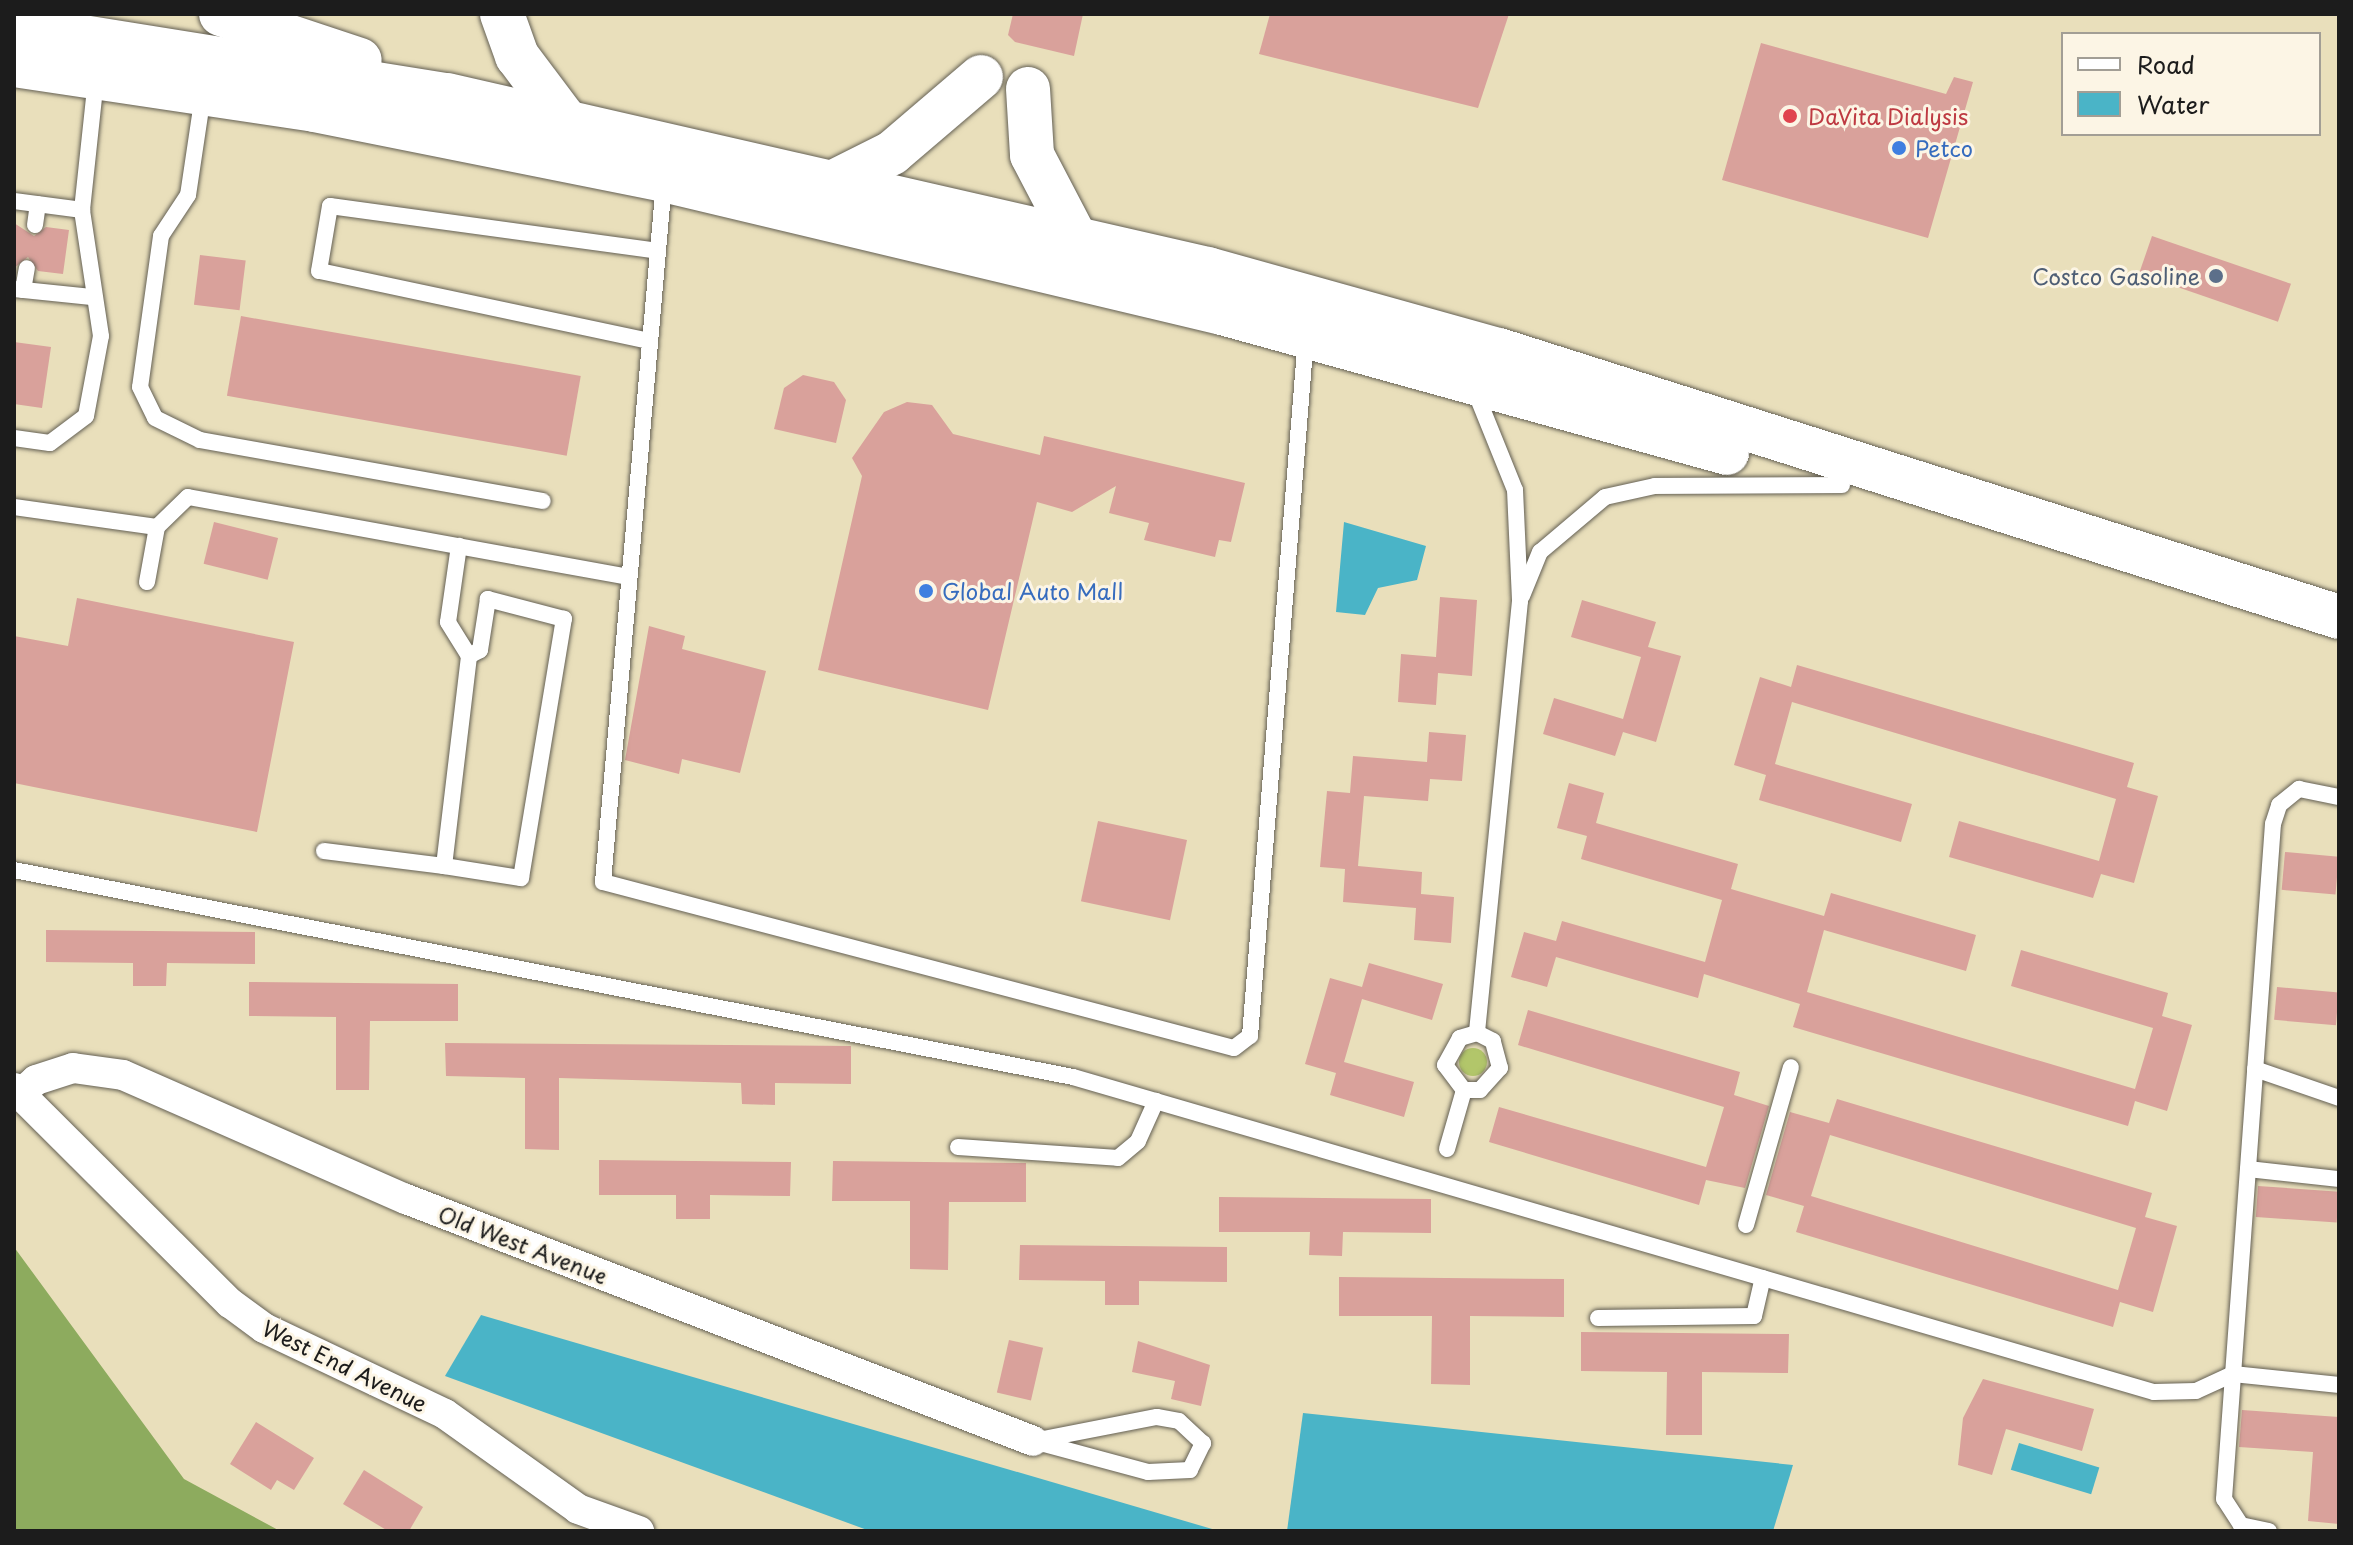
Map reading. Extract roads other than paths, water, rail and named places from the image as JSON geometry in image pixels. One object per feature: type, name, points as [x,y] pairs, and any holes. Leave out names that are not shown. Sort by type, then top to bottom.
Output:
[{"type":"highway","points":[[221,14],[447,95]]},
{"type":"highway","points":[[502,14],[517,56],[568,124]]},
{"type":"highway","points":[[14,26],[447,95],[1208,269],[1499,350],[2339,617]]},
{"type":"highway","points":[[14,65],[203,93],[664,180],[1306,335],[1842,485],[2339,648]]},
{"type":"highway","points":[[832,183],[892,153],[981,77]]},
{"type":"highway","points":[[1028,89],[1032,155],[1077,241]]},
{"type":"street","name":"Old West Avenue","points":[[17,1091],[36,1080],[73,1068],[123,1075],[406,1199],[1033,1441]]},
{"type":"street","name":"West End Avenue","points":[[17,1091],[230,1303],[264,1328],[445,1414],[578,1509],[639,1531]]},
{"type":"lane","points":[[14,438],[50,443],[86,416],[101,336],[92,297],[82,210],[97,78]]},
{"type":"lane","points":[[203,93],[188,195],[161,236],[140,387],[155,418],[200,440],[543,501]]},
{"type":"lane","points":[[664,180],[599,871],[612,890],[1244,1046],[1306,335]]},
{"type":"lane","points":[[14,201],[82,210]]},
{"type":"lane","points":[[35,225],[38,204]]},
{"type":"lane","points":[[649,341],[319,271],[330,206],[658,251]]},
{"type":"lane","points":[[27,268],[19,289],[92,297]]},
{"type":"lane","points":[[1468,379],[1500,439],[1515,490],[1520,601],[1477,1033]]},
{"type":"lane","points":[[1520,601],[1540,552],[1605,497],[1655,486],[1842,485]]},
{"type":"lane","points":[[147,582],[157,527],[188,497],[627,577]]},
{"type":"lane","points":[[14,507],[157,527]]},
{"type":"lane","points":[[444,866],[469,656],[448,622],[459,546]]},
{"type":"lane","points":[[324,851],[521,878],[564,619],[488,599],[480,650],[469,656]]},
{"type":"lane","points":[[2269,1531],[2241,1525],[2224,1499],[2273,824],[2279,805],[2299,789],[2339,797]]},
{"type":"lane","points":[[14,870],[1073,1077],[2154,1392],[2196,1391],[2233,1374],[2339,1385]]},
{"type":"lane","points":[[1464,1090],[1445,1065],[1449,1050],[1477,1033]]},
{"type":"lane","points":[[1464,1090],[1480,1090],[1500,1068],[1493,1041],[1477,1033]]},
{"type":"lane","points":[[1746,1225],[1791,1067]]},
{"type":"lane","points":[[2255,1069],[2339,1098]]},
{"type":"lane","points":[[1447,1149],[1464,1090]]},
{"type":"lane","points":[[958,1147],[1118,1158],[1138,1141],[1156,1101]]},
{"type":"lane","points":[[2248,1169],[2339,1179]]},
{"type":"lane","points":[[1598,1318],[1754,1316],[1763,1278]]},
{"type":"lane","points":[[1157,1417],[1195,1430],[1203,1452],[1190,1470],[1169,1476],[1033,1441],[1157,1417]]},
{"type":"water","points":[[1344,522],[1426,546],[1417,580],[1378,588],[1365,615],[1336,612]]},
{"type":"water","points":[[481,1315],[1219,1531],[870,1531],[445,1376]]},
{"type":"water","points":[[1303,1413],[1793,1465],[1773,1531],[1287,1531]]},
{"type":"water","points":[[2019,1443],[2099,1468],[2091,1494],[2011,1470]]},
{"type":"place","name":"DaVita Dialysis","points":[[1790,116]]},
{"type":"place","name":"Petco","points":[[1899,148]]},
{"type":"place","name":"Costco Gasoline","points":[[2216,276]]},
{"type":"place","name":"Global Auto Mall","points":[[926,591]]}]
